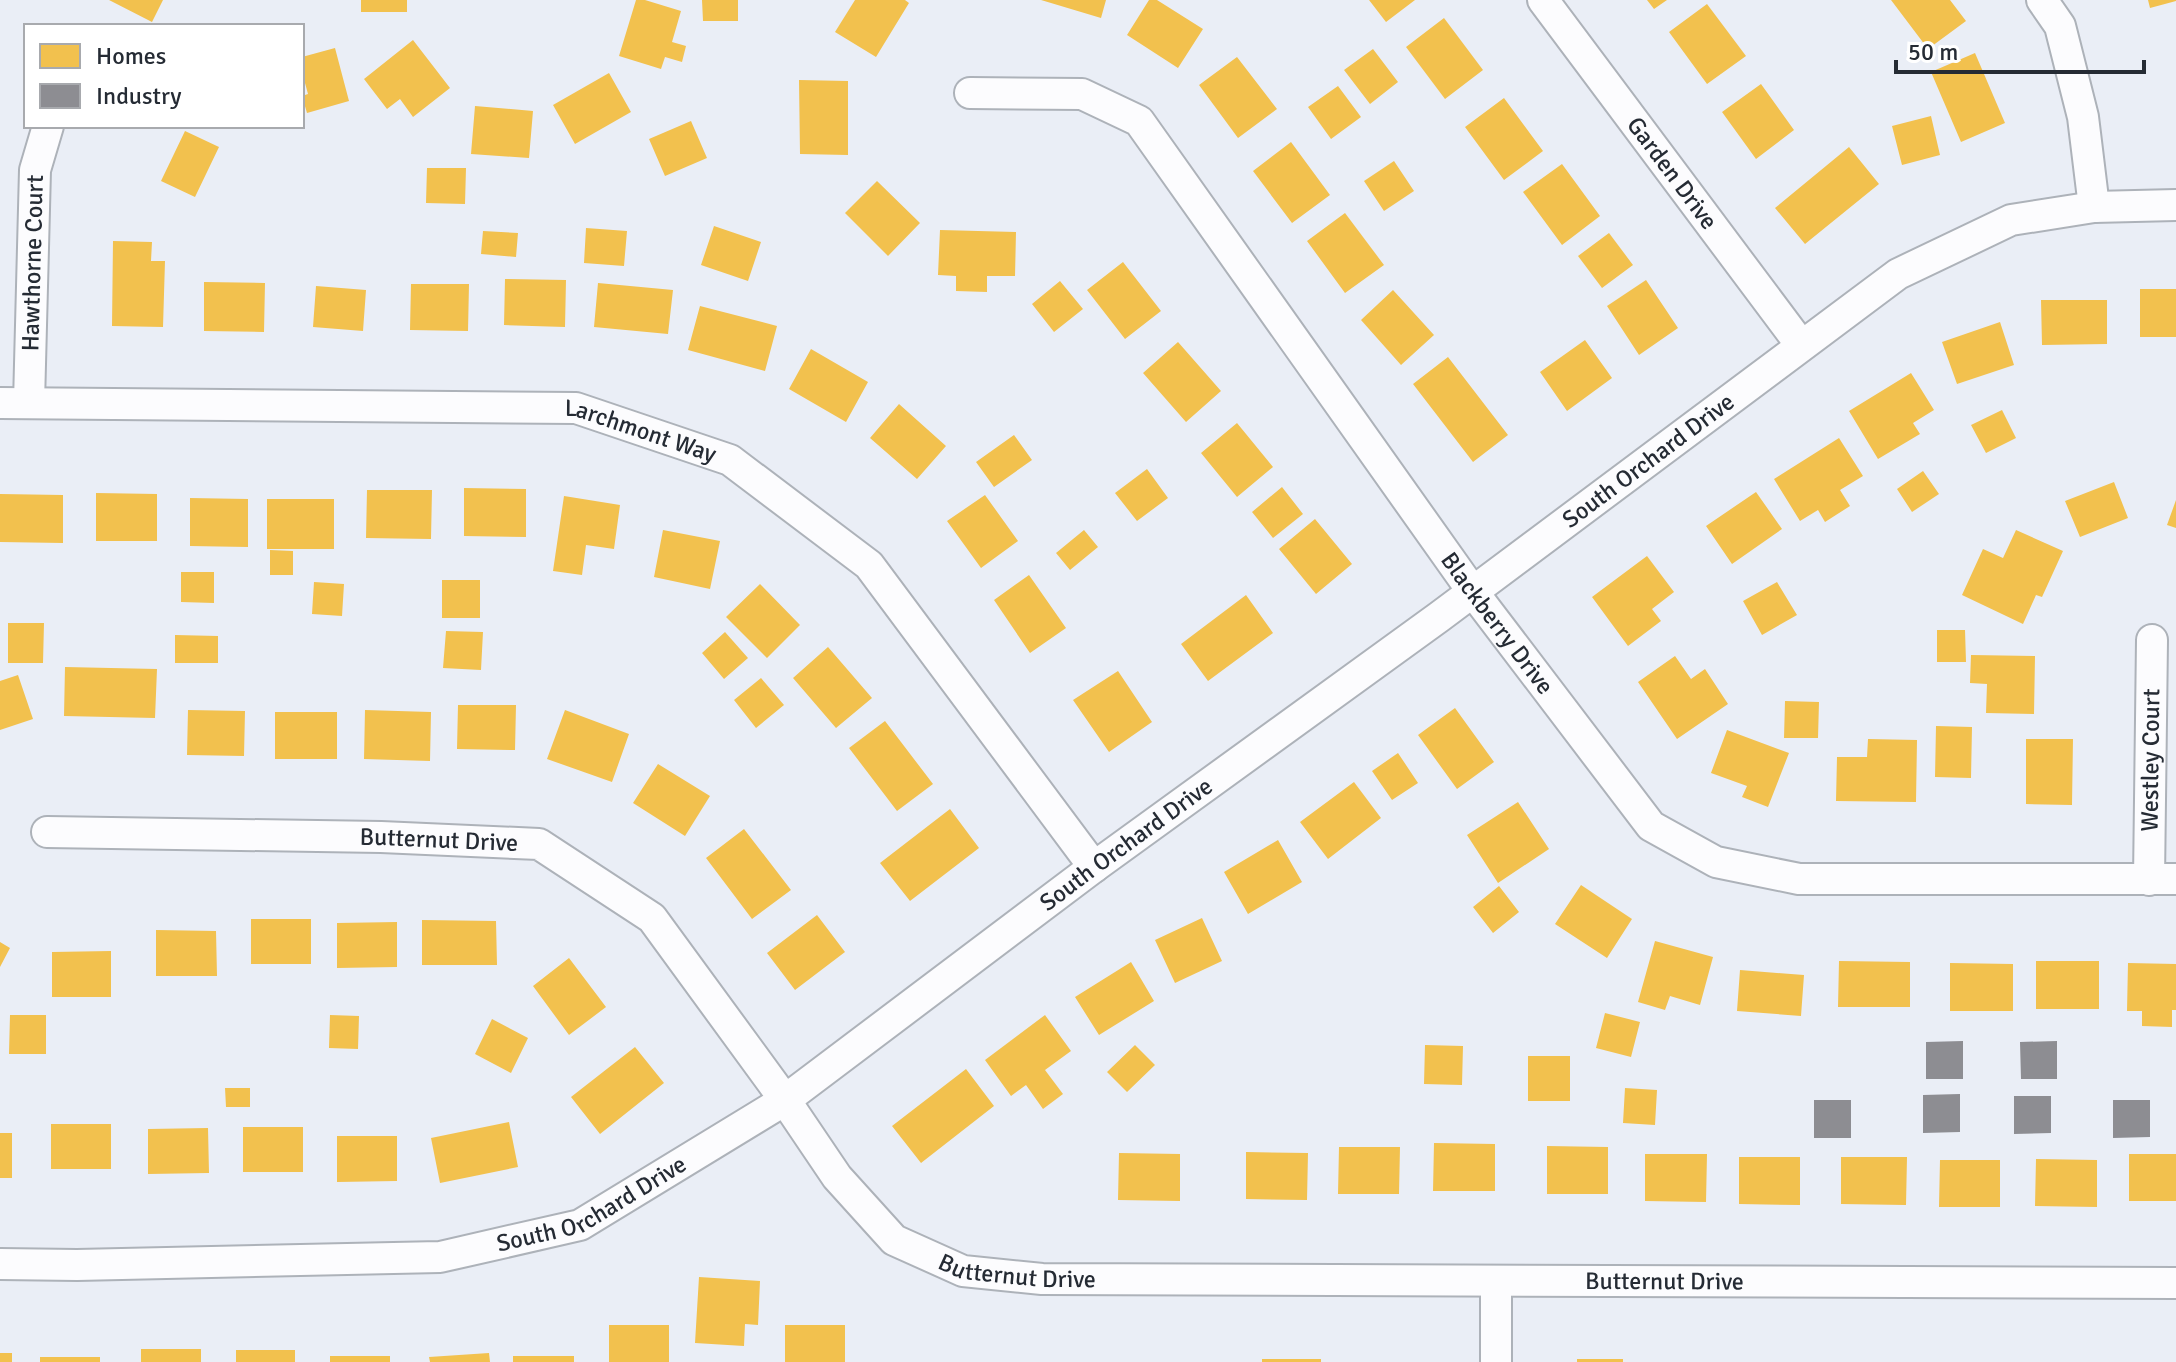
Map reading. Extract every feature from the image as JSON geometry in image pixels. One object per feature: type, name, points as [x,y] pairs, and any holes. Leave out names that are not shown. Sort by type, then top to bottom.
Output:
[{"type":"street","name":"Garden Drive","points":[[1543,0],[1801,345]]},
{"type":"street","points":[[2042,0],[2060,26],[2072,72],[2083,117],[2094,207]]},
{"type":"street","name":"Blackberry Drive","points":[[970,93],[1082,94],[1139,121],[1473,592],[1651,826],[1716,862],[1799,879],[2163,880]]},
{"type":"street","name":"Hawthorne Court","points":[[15,403],[35,170],[47,128]]},
{"type":"street","name":"South Orchard Drive","points":[[0,1264],[440,1257],[580,1225],[785,1100],[1094,867],[1473,592],[1898,274],[2011,220],[2094,207],[2176,205]]},
{"type":"street","name":"Larchmont Way","points":[[15,403],[576,408],[730,460],[869,565],[1094,867]]},
{"type":"street","name":"Westley Court","points":[[2152,640],[2163,880]]},
{"type":"street","name":"Butternut Drive","points":[[47,832],[381,837],[539,844],[652,918],[785,1100],[837,1177],[894,1240],[963,1271],[1042,1279],[2176,1283]]},
{"type":"street","points":[[1496,1282],[1496,1362]]},
{"type":"building: Homes","points":[[109,0],[163,0],[152,22]]},
{"type":"building: Homes","points":[[361,0],[407,0],[407,12],[361,12]]},
{"type":"building: Homes","points":[[636,0],[681,11],[672,42],[686,46],[682,62],[665,57],[661,69],[619,56]]},
{"type":"building: Homes","points":[[702,0],[738,0],[738,21],[703,21]]},
{"type":"building: Homes","points":[[855,0],[905,0],[909,3],[876,57],[835,32]]},
{"type":"building: Homes","points":[[1041,0],[1106,0],[1101,18]]},
{"type":"building: Homes","points":[[1149,0],[1157,0],[1203,29],[1178,68],[1127,35]]},
{"type":"building: Homes","points":[[1369,0],[1415,0],[1386,22]]},
{"type":"building: Homes","points":[[1647,0],[1667,0],[1654,9]]},
{"type":"building: Homes","points":[[1891,0],[1950,0],[1966,21],[1928,49]]},
{"type":"building: Homes","points":[[2148,0],[2176,0],[2176,1],[2150,8]]},
{"type":"building: Homes","points":[[1707,4],[1746,56],[1707,84],[1669,32]]},
{"type":"building: Homes","points":[[1444,18],[1483,70],[1445,99],[1406,47]]},
{"type":"building: Homes","points":[[413,40],[450,88],[413,117],[400,99],[387,109],[364,79]]},
{"type":"building: Homes","points":[[335,48],[349,101],[307,113],[304,103],[304,95],[308,94],[304,79],[304,56]]},
{"type":"building: Homes","points":[[1373,49],[1398,82],[1370,104],[1344,70]]},
{"type":"building: Homes","points":[[1975,53],[2005,123],[1961,142],[1931,72]]},
{"type":"building: Homes","points":[[1237,57],[1277,109],[1238,138],[1199,85]]},
{"type":"building: Homes","points":[[609,73],[631,112],[575,144],[553,105]]},
{"type":"building: Homes","points":[[799,80],[848,81],[848,155],[800,154]]},
{"type":"building: Homes","points":[[1761,84],[1794,130],[1756,159],[1722,112]]},
{"type":"building: Homes","points":[[1338,86],[1361,117],[1331,139],[1308,107]]},
{"type":"building: Homes","points":[[1504,98],[1543,151],[1504,180],[1465,127]]},
{"type":"building: Homes","points":[[475,106],[533,111],[529,158],[471,154]]},
{"type":"building: Homes","points":[[1931,116],[1940,155],[1902,165],[1892,126]]},
{"type":"building: Homes","points":[[691,121],[707,158],[665,176],[649,139]]},
{"type":"building: Homes","points":[[185,131],[219,147],[195,197],[161,181]]},
{"type":"building: Homes","points":[[1291,142],[1330,195],[1292,223],[1253,171]]},
{"type":"building: Homes","points":[[1849,147],[1879,184],[1805,244],[1775,208]]},
{"type":"building: Homes","points":[[1394,161],[1414,191],[1384,211],[1364,181]]},
{"type":"building: Homes","points":[[1562,164],[1600,216],[1562,245],[1523,192]]},
{"type":"building: Homes","points":[[427,168],[466,168],[465,204],[426,203]]},
{"type":"building: Homes","points":[[877,181],[920,223],[888,256],[845,213]]},
{"type":"building: Homes","points":[[1345,213],[1384,265],[1345,293],[1307,241]]},
{"type":"building: Homes","points":[[714,226],[761,242],[748,281],[701,265]]},
{"type":"building: Homes","points":[[586,228],[627,231],[624,266],[584,263]]},
{"type":"building: Homes","points":[[940,230],[1016,232],[1015,276],[987,276],[987,292],[956,291],[956,276],[938,275]]},
{"type":"building: Homes","points":[[483,231],[518,233],[516,257],[481,254]]},
{"type":"building: Homes","points":[[1609,233],[1633,265],[1602,288],[1578,256]]},
{"type":"building: Homes","points":[[113,241],[152,242],[151,261],[165,261],[163,327],[112,326]]},
{"type":"building: Homes","points":[[1123,262],[1161,311],[1125,339],[1087,290]]},
{"type":"building: Homes","points":[[505,279],[566,280],[565,327],[504,325]]},
{"type":"building: Homes","points":[[1646,280],[1678,328],[1639,355],[1607,306]]},
{"type":"building: Homes","points":[[1060,281],[1083,309],[1054,332],[1032,304]]},
{"type":"building: Homes","points":[[204,282],[265,283],[264,332],[204,331]]},
{"type":"building: Homes","points":[[598,283],[673,290],[668,334],[594,327]]},
{"type":"building: Homes","points":[[411,284],[469,284],[468,331],[410,330]]},
{"type":"building: Homes","points":[[316,286],[366,290],[363,331],[313,327]]},
{"type":"building: Homes","points":[[2140,289],[2176,289],[2176,337],[2140,337]]},
{"type":"building: Homes","points":[[1393,290],[1434,335],[1401,365],[1361,320]]},
{"type":"building: Homes","points":[[2041,300],[2107,300],[2107,344],[2042,345]]},
{"type":"building: Homes","points":[[700,306],[777,326],[765,371],[688,350]]},
{"type":"building: Homes","points":[[2000,322],[2014,365],[1957,384],[1942,342]]},
{"type":"building: Homes","points":[[1585,340],[1612,378],[1567,411],[1540,372]]},
{"type":"building: Homes","points":[[1178,342],[1221,391],[1186,422],[1143,373]]},
{"type":"building: Homes","points":[[811,349],[868,382],[846,422],[789,389]]},
{"type":"building: Homes","points":[[1448,357],[1508,435],[1473,462],[1413,384]]},
{"type":"building: Homes","points":[[1911,373],[1934,410],[1913,423],[1920,434],[1878,459],[1849,411]]},
{"type":"building: Homes","points":[[899,404],[946,446],[917,479],[870,438]]},
{"type":"building: Homes","points":[[2002,410],[2016,438],[1986,453],[1971,425]]},
{"type":"building: Homes","points":[[1237,423],[1273,467],[1237,497],[1201,453]]},
{"type":"building: Homes","points":[[1014,435],[1032,460],[994,487],[976,462]]},
{"type":"building: Homes","points":[[1839,438],[1863,476],[1840,490],[1850,506],[1825,522],[1818,510],[1800,521],[1774,479]]},
{"type":"building: Homes","points":[[1147,469],[1168,498],[1137,521],[1115,493]]},
{"type":"building: Homes","points":[[1923,471],[1939,494],[1912,512],[1897,489]]},
{"type":"building: Homes","points":[[2114,482],[2128,518],[2080,537],[2065,501]]},
{"type":"building: Homes","points":[[1282,487],[1303,514],[1273,538],[1252,512]]},
{"type":"building: Homes","points":[[464,488],[526,489],[526,537],[464,536]]},
{"type":"building: Homes","points":[[367,490],[432,490],[431,539],[366,538]]},
{"type":"building: Homes","points":[[1756,492],[1782,529],[1732,564],[1706,526]]},
{"type":"building: Homes","points":[[96,493],[157,494],[157,541],[96,541]]},
{"type":"building: Homes","points":[[0,494],[63,495],[63,543],[0,542]]},
{"type":"building: Homes","points":[[985,495],[1018,541],[981,568],[947,521]]},
{"type":"building: Homes","points":[[564,496],[620,505],[614,549],[586,545],[582,575],[553,571]]},
{"type":"building: Homes","points":[[190,498],[248,499],[248,547],[190,546]]},
{"type":"building: Homes","points":[[267,499],[334,499],[334,549],[267,549]]},
{"type":"building: Homes","points":[[2176,500],[2176,528],[2167,525]]},
{"type":"building: Homes","points":[[1315,519],[1352,564],[1316,594],[1279,549]]},
{"type":"building: Homes","points":[[663,530],[720,541],[710,589],[654,577]]},
{"type":"building: Homes","points":[[1084,530],[1098,547],[1070,570],[1056,553]]},
{"type":"building: Homes","points":[[2016,530],[2063,551],[2042,597],[2036,595],[2023,624],[1962,595],[1983,549],[2003,558]]},
{"type":"building: Homes","points":[[270,550],[293,551],[293,575],[270,575]]},
{"type":"building: Homes","points":[[1647,556],[1674,592],[1652,609],[1661,621],[1628,646],[1592,597]]},
{"type":"building: Homes","points":[[181,572],[214,572],[214,603],[181,602]]},
{"type":"building: Homes","points":[[1029,575],[1066,628],[1030,653],[994,600]]},
{"type":"building: Homes","points":[[442,580],[480,580],[480,618],[442,618]]},
{"type":"building: Homes","points":[[314,582],[344,584],[342,616],[312,614]]},
{"type":"building: Homes","points":[[1777,582],[1797,615],[1762,635],[1743,601]]},
{"type":"building: Homes","points":[[760,584],[800,625],[767,658],[726,617]]},
{"type":"building: Homes","points":[[1246,595],[1273,633],[1208,681],[1181,644]]},
{"type":"building: Homes","points":[[8,623],[44,623],[43,663],[8,663]]},
{"type":"building: Homes","points":[[1937,630],[1965,630],[1966,662],[1937,662]]},
{"type":"building: Homes","points":[[446,631],[483,632],[481,670],[443,668]]},
{"type":"building: Homes","points":[[725,632],[748,658],[724,679],[702,653]]},
{"type":"building: Homes","points":[[175,635],[218,636],[218,663],[175,663]]},
{"type":"building: Homes","points":[[828,647],[872,698],[836,728],[793,678]]},
{"type":"building: Homes","points":[[1971,655],[2035,656],[2034,714],[1986,713],[1987,684],[1970,683]]},
{"type":"building: Homes","points":[[1675,656],[1691,679],[1705,669],[1728,704],[1677,739],[1638,682]]},
{"type":"building: Homes","points":[[65,667],[157,669],[155,718],[64,716]]},
{"type":"building: Homes","points":[[1118,671],[1152,722],[1109,752],[1073,700]]},
{"type":"building: Homes","points":[[18,675],[33,719],[0,730],[0,681]]},
{"type":"building: Homes","points":[[761,678],[784,705],[756,728],[734,700]]},
{"type":"building: Homes","points":[[1785,701],[1819,702],[1818,738],[1784,738]]},
{"type":"building: Homes","points":[[458,705],[516,705],[515,750],[457,749]]},
{"type":"building: Homes","points":[[1455,708],[1494,762],[1457,789],[1418,735]]},
{"type":"building: Homes","points":[[188,710],[245,711],[244,756],[187,755]]},
{"type":"building: Homes","points":[[365,710],[431,712],[430,761],[364,759]]},
{"type":"building: Homes","points":[[565,710],[629,734],[612,782],[547,759]]},
{"type":"building: Homes","points":[[275,712],[337,712],[337,759],[275,759]]},
{"type":"building: Homes","points":[[885,721],[933,784],[897,811],[849,748]]},
{"type":"building: Homes","points":[[1936,726],[1972,727],[1971,778],[1935,777]]},
{"type":"building: Homes","points":[[1727,730],[1789,753],[1768,807],[1742,797],[1747,786],[1711,773]]},
{"type":"building: Homes","points":[[1868,739],[1917,740],[1916,802],[1836,801],[1837,757],[1867,757]]},
{"type":"building: Homes","points":[[2026,739],[2073,739],[2072,805],[2026,804]]},
{"type":"building: Homes","points":[[1398,753],[1418,783],[1392,800],[1372,771]]},
{"type":"building: Homes","points":[[658,764],[710,796],[685,836],[633,803]]},
{"type":"building: Homes","points":[[1354,782],[1381,818],[1328,859],[1300,822]]},
{"type":"building: Homes","points":[[1518,802],[1549,849],[1498,883],[1467,835]]},
{"type":"building: Homes","points":[[950,809],[979,848],[910,901],[880,863]]},
{"type":"building: Homes","points":[[744,829],[791,890],[752,919],[706,858]]},
{"type":"building: Homes","points":[[1278,840],[1302,882],[1248,914],[1224,872]]},
{"type":"building: Homes","points":[[1581,885],[1632,919],[1607,958],[1555,924]]},
{"type":"building: Homes","points":[[1499,886],[1519,912],[1493,933],[1473,907]]},
{"type":"building: Homes","points":[[817,915],[845,952],[795,990],[767,953]]},
{"type":"building: Homes","points":[[1202,918],[1222,961],[1175,983],[1155,940]]},
{"type":"building: Homes","points":[[251,919],[311,919],[311,964],[251,964]]},
{"type":"building: Homes","points":[[422,920],[496,921],[497,965],[422,965]]},
{"type":"building: Homes","points":[[397,922],[397,967],[337,968],[337,923]]},
{"type":"building: Homes","points":[[156,930],[216,931],[217,976],[156,976]]},
{"type":"building: Homes","points":[[1655,941],[1713,957],[1700,1005],[1670,996],[1665,1010],[1638,1002]]},
{"type":"building: Homes","points":[[0,942],[10,948],[0,967]]},
{"type":"building: Homes","points":[[111,951],[111,997],[52,997],[52,952]]},
{"type":"building: Homes","points":[[569,958],[606,1007],[569,1035],[533,986]]},
{"type":"building: Homes","points":[[1839,961],[1910,962],[1910,1007],[1838,1007]]},
{"type":"building: Homes","points":[[2036,961],[2099,961],[2099,1009],[2036,1009]]},
{"type":"building: Homes","points":[[1131,962],[1154,1001],[1099,1035],[1075,997]]},
{"type":"building: Homes","points":[[1950,963],[2013,964],[2013,1011],[1950,1011]]},
{"type":"building: Homes","points":[[2128,963],[2176,964],[2176,1010],[2172,1010],[2172,1027],[2142,1026],[2142,1011],[2127,1011]]},
{"type":"building: Homes","points":[[1740,970],[1804,975],[1801,1016],[1737,1011]]},
{"type":"building: Homes","points":[[1605,1013],[1640,1022],[1631,1057],[1596,1048]]},
{"type":"building: Homes","points":[[10,1015],[46,1015],[46,1054],[9,1054]]},
{"type":"building: Homes","points":[[330,1015],[359,1016],[358,1049],[329,1048]]},
{"type":"building: Homes","points":[[1045,1015],[1071,1051],[1045,1070],[1063,1094],[1043,1109],[1026,1085],[1011,1096],[985,1060]]},
{"type":"building: Homes","points":[[492,1019],[528,1038],[511,1073],[475,1054]]},
{"type":"building: Homes","points":[[1135,1045],[1155,1065],[1127,1092],[1107,1072]]},
{"type":"building: Homes","points":[[1425,1045],[1463,1046],[1462,1085],[1424,1084]]},
{"type":"building: Homes","points":[[635,1047],[664,1083],[600,1134],[571,1097]]},
{"type":"building: Homes","points":[[1528,1056],[1570,1056],[1570,1101],[1528,1101]]},
{"type":"building: Homes","points":[[966,1069],[994,1106],[921,1163],[892,1126]]},
{"type":"building: Homes","points":[[225,1088],[250,1088],[250,1107],[226,1107]]},
{"type":"building: Homes","points":[[1625,1088],[1657,1090],[1655,1125],[1623,1123]]},
{"type":"building: Homes","points":[[509,1122],[518,1167],[440,1183],[431,1138]]},
{"type":"building: Homes","points":[[51,1124],[111,1124],[111,1169],[51,1169]]},
{"type":"building: Homes","points":[[243,1127],[303,1127],[303,1172],[243,1172]]},
{"type":"building: Homes","points":[[208,1128],[209,1173],[148,1174],[148,1129]]},
{"type":"building: Homes","points":[[0,1133],[12,1133],[12,1178],[0,1178]]},
{"type":"building: Homes","points":[[337,1136],[397,1136],[397,1181],[337,1182]]},
{"type":"building: Homes","points":[[1434,1143],[1495,1144],[1495,1191],[1433,1191]]},
{"type":"building: Homes","points":[[1547,1146],[1608,1147],[1608,1194],[1547,1194]]},
{"type":"building: Homes","points":[[1339,1147],[1400,1147],[1399,1194],[1338,1194]]},
{"type":"building: Homes","points":[[1246,1152],[1308,1153],[1307,1200],[1246,1199]]},
{"type":"building: Homes","points":[[1119,1153],[1180,1154],[1180,1201],[1118,1200]]},
{"type":"building: Homes","points":[[1645,1154],[1707,1154],[1706,1202],[1645,1201]]},
{"type":"building: Homes","points":[[2129,1154],[2176,1154],[2176,1201],[2129,1201]]},
{"type":"building: Homes","points":[[1739,1157],[1800,1157],[1800,1205],[1739,1204]]},
{"type":"building: Homes","points":[[1841,1157],[1907,1157],[1906,1205],[1841,1204]]},
{"type":"building: Homes","points":[[2036,1159],[2097,1160],[2097,1207],[2035,1206]]},
{"type":"building: Homes","points":[[1940,1160],[2000,1160],[2000,1207],[1939,1207]]},
{"type":"building: Homes","points":[[699,1277],[760,1281],[758,1325],[745,1324],[744,1346],[695,1343]]},
{"type":"building: Homes","points":[[609,1325],[669,1325],[669,1362],[609,1362]]},
{"type":"building: Homes","points":[[785,1325],[845,1325],[845,1362],[785,1362]]},
{"type":"building: Homes","points":[[141,1349],[201,1349],[201,1362],[141,1362]]},
{"type":"building: Homes","points":[[236,1350],[295,1350],[295,1362],[236,1362]]},
{"type":"building: Homes","points":[[0,1353],[12,1353],[12,1362],[0,1362]]},
{"type":"building: Homes","points":[[489,1353],[490,1362],[430,1362],[429,1357]]},
{"type":"building: Homes","points":[[330,1356],[390,1356],[390,1362],[330,1362]]},
{"type":"building: Homes","points":[[513,1356],[574,1356],[574,1362],[513,1362]]},
{"type":"building: Homes","points":[[40,1357],[100,1357],[100,1362],[40,1362]]},
{"type":"building: Homes","points":[[1262,1359],[1321,1359],[1321,1362],[1262,1362]]},
{"type":"building: Homes","points":[[1577,1359],[1623,1359],[1623,1362],[1577,1362]]},
{"type":"building: Industry","points":[[1963,1041],[1963,1079],[1926,1079],[1926,1042]]},
{"type":"building: Industry","points":[[2057,1041],[2057,1079],[2021,1079],[2020,1042]]},
{"type":"building: Industry","points":[[1960,1094],[1960,1132],[1923,1133],[1923,1095]]},
{"type":"building: Industry","points":[[2014,1096],[2051,1096],[2051,1133],[2014,1134]]},
{"type":"building: Industry","points":[[1814,1100],[1851,1100],[1851,1138],[1814,1138]]},
{"type":"building: Industry","points":[[2113,1100],[2150,1100],[2150,1137],[2113,1138]]}]
